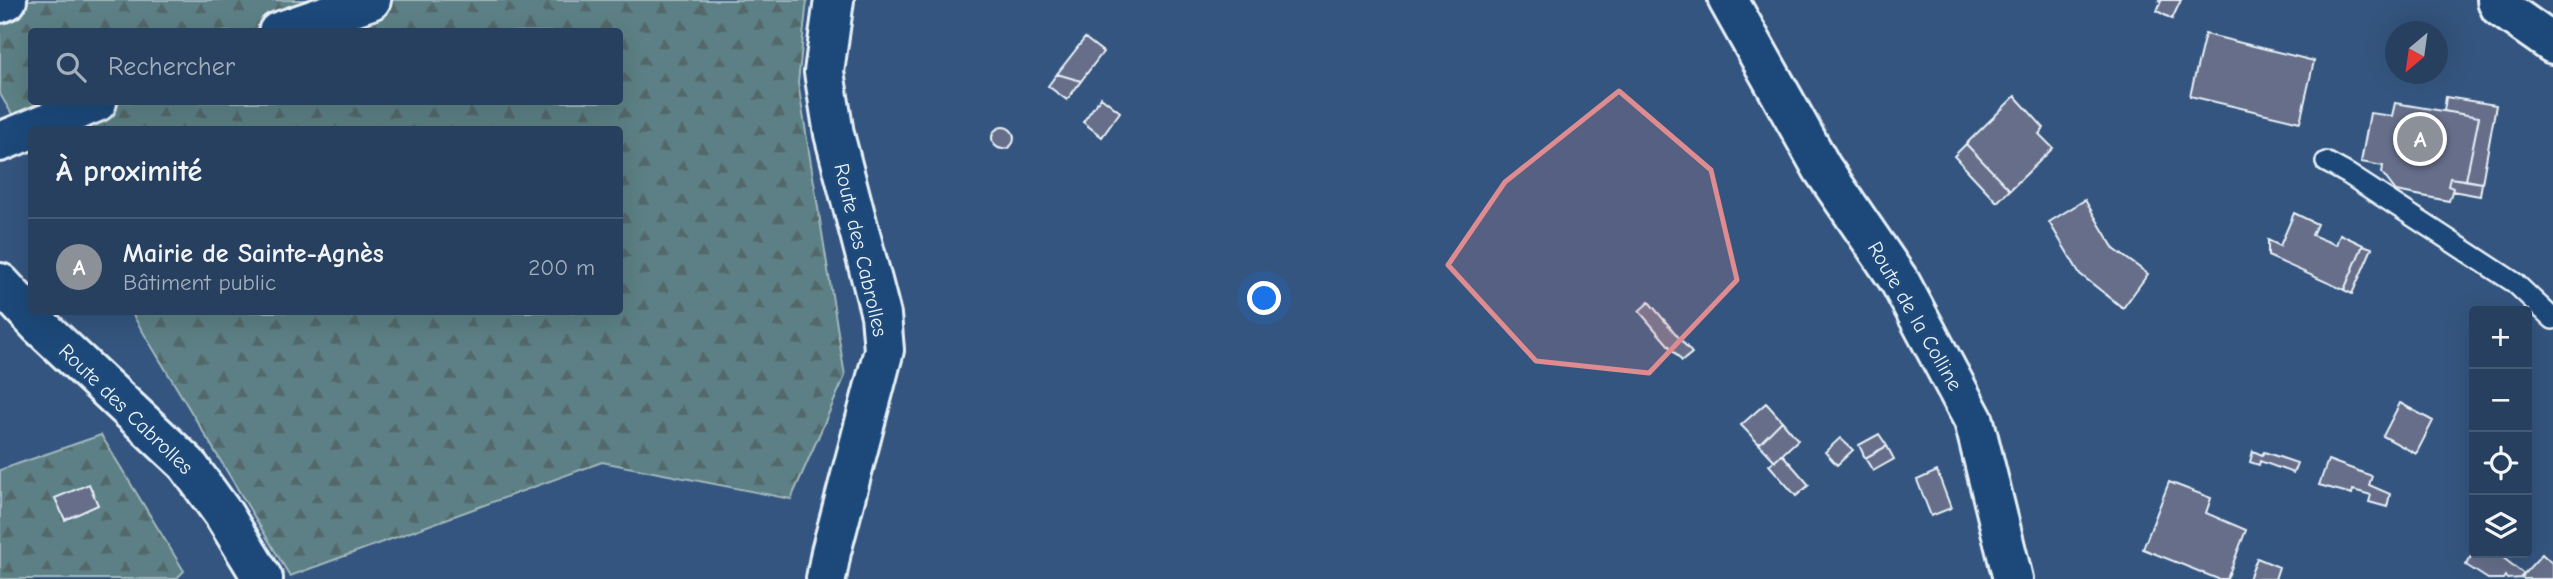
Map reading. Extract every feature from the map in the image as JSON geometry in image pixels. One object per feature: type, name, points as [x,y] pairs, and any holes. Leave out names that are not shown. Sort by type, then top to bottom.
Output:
[{"type":"main road","points":[[0,2],[7,0]]},
{"type":"main road","points":[[290,28],[371,0]]},
{"type":"main road","name":"Route des Cabrolles","points":[[826,579],[837,527],[884,350],[881,315],[834,134],[824,72],[834,0]]},
{"type":"main road","name":"Route de la Colline","points":[[1727,0],[1822,168],[1900,282],[1974,421],[2013,579]]},
{"type":"main road","points":[[2497,0],[2500,7],[2553,44]]},
{"type":"main road","points":[[39,126],[90,105]]},
{"type":"main road","points":[[0,142],[28,130]]},
{"type":"main road","name":"Route des Cabrolles","points":[[0,283],[28,313]]},
{"type":"main road","name":"Route des Cabrolles","points":[[30,315],[187,464],[225,515],[263,579]]},
{"type":"lane","points":[[2326,162],[2515,283],[2553,320]]},
{"type":"highlighted area","points":[[1619,91],[1711,170],[1737,280],[1649,373],[1536,361],[1448,265],[1505,182]]},
{"type":"green space","points":[[0,0],[807,0],[798,83],[845,376],[791,499],[602,462],[290,576],[133,315],[623,315],[623,126],[28,126],[28,141],[0,94]]},
{"type":"green space","points":[[101,435],[184,571],[176,579],[0,579],[0,470]]},
{"type":"building","points":[[2158,0],[2181,0],[2172,19],[2157,11],[2161,1]]},
{"type":"building","points":[[2205,34],[2314,61],[2300,122],[2190,96]]},
{"type":"building","points":[[1085,38],[1103,52],[1081,81],[1057,74]]},
{"type":"building","points":[[1057,74],[1081,81],[1067,100],[1048,86]]},
{"type":"building","points":[[2015,96],[2044,128],[2039,134],[2053,148],[2010,190],[1966,144]]},
{"type":"building","points":[[1101,97],[1120,112],[1102,137],[1083,122]]},
{"type":"building","points":[[2446,97],[2496,105],[2482,183],[2466,180],[2479,117],[2444,111]]},
{"type":"building","points":[[2395,103],[2479,117],[2466,180],[2450,178],[2448,186],[2453,188],[2449,201],[2396,191],[2382,173],[2383,166],[2361,162],[2370,113],[2392,116]]},
{"type":"building","points":[[1003,127],[1011,130],[1014,138],[1011,146],[1003,149],[995,146],[992,138],[995,130]]},
{"type":"building","points":[[1966,144],[2010,190],[1997,202],[1954,156]]},
{"type":"building","points":[[2450,178],[2482,183],[2480,196],[2452,191],[2453,188],[2448,186]]},
{"type":"building","points":[[2085,200],[2114,249],[2148,274],[2123,308],[2080,274],[2049,222]]},
{"type":"building","points":[[2294,213],[2317,224],[2312,235],[2336,245],[2340,234],[2363,245],[2344,290],[2268,256],[2268,240],[2280,246]]},
{"type":"building","points":[[2363,245],[2372,248],[2352,294],[2344,290]]},
{"type":"building","points":[[1649,302],[1692,353],[1682,361],[1639,311]]},
{"type":"building","points":[[1766,403],[1782,421],[1759,444],[1741,425]]},
{"type":"building","points":[[2400,403],[2433,421],[2416,454],[2383,436]]},
{"type":"building","points":[[1782,421],[1798,440],[1775,461],[1759,444]]},
{"type":"building","points":[[1879,434],[1887,446],[1865,458],[1859,445]]},
{"type":"building","points":[[1840,438],[1853,450],[1837,465],[1825,452]]},
{"type":"building","points":[[1887,446],[1894,459],[1873,471],[1865,458]]},
{"type":"building","points":[[2253,451],[2297,463],[2293,473],[2260,461],[2259,465],[2250,462]]},
{"type":"building","points":[[1782,454],[1809,485],[1796,496],[1769,465]]},
{"type":"building","points":[[2328,460],[2372,476],[2369,485],[2390,494],[2387,507],[2369,502],[2371,495],[2353,490],[2352,494],[2319,485]]},
{"type":"building","points":[[1937,471],[1951,508],[1931,516],[1917,480]]},
{"type":"building","points":[[2169,482],[2211,498],[2206,513],[2246,530],[2227,579],[2218,579],[2143,549]]},
{"type":"building","points":[[89,484],[98,505],[65,520],[55,498]]},
{"type":"building","points":[[2542,554],[2553,564],[2553,579],[2523,579],[2521,577]]},
{"type":"building","points":[[2257,558],[2279,567],[2275,579],[2249,579]]},
{"type":"building","points":[[2470,558],[2503,558],[2524,574],[2522,578],[2507,579],[2505,576],[2503,579],[2488,579],[2466,565]]},
{"type":"place","name":"Mairie de Sainte-Agnès","points":[[2420,139]]}]
